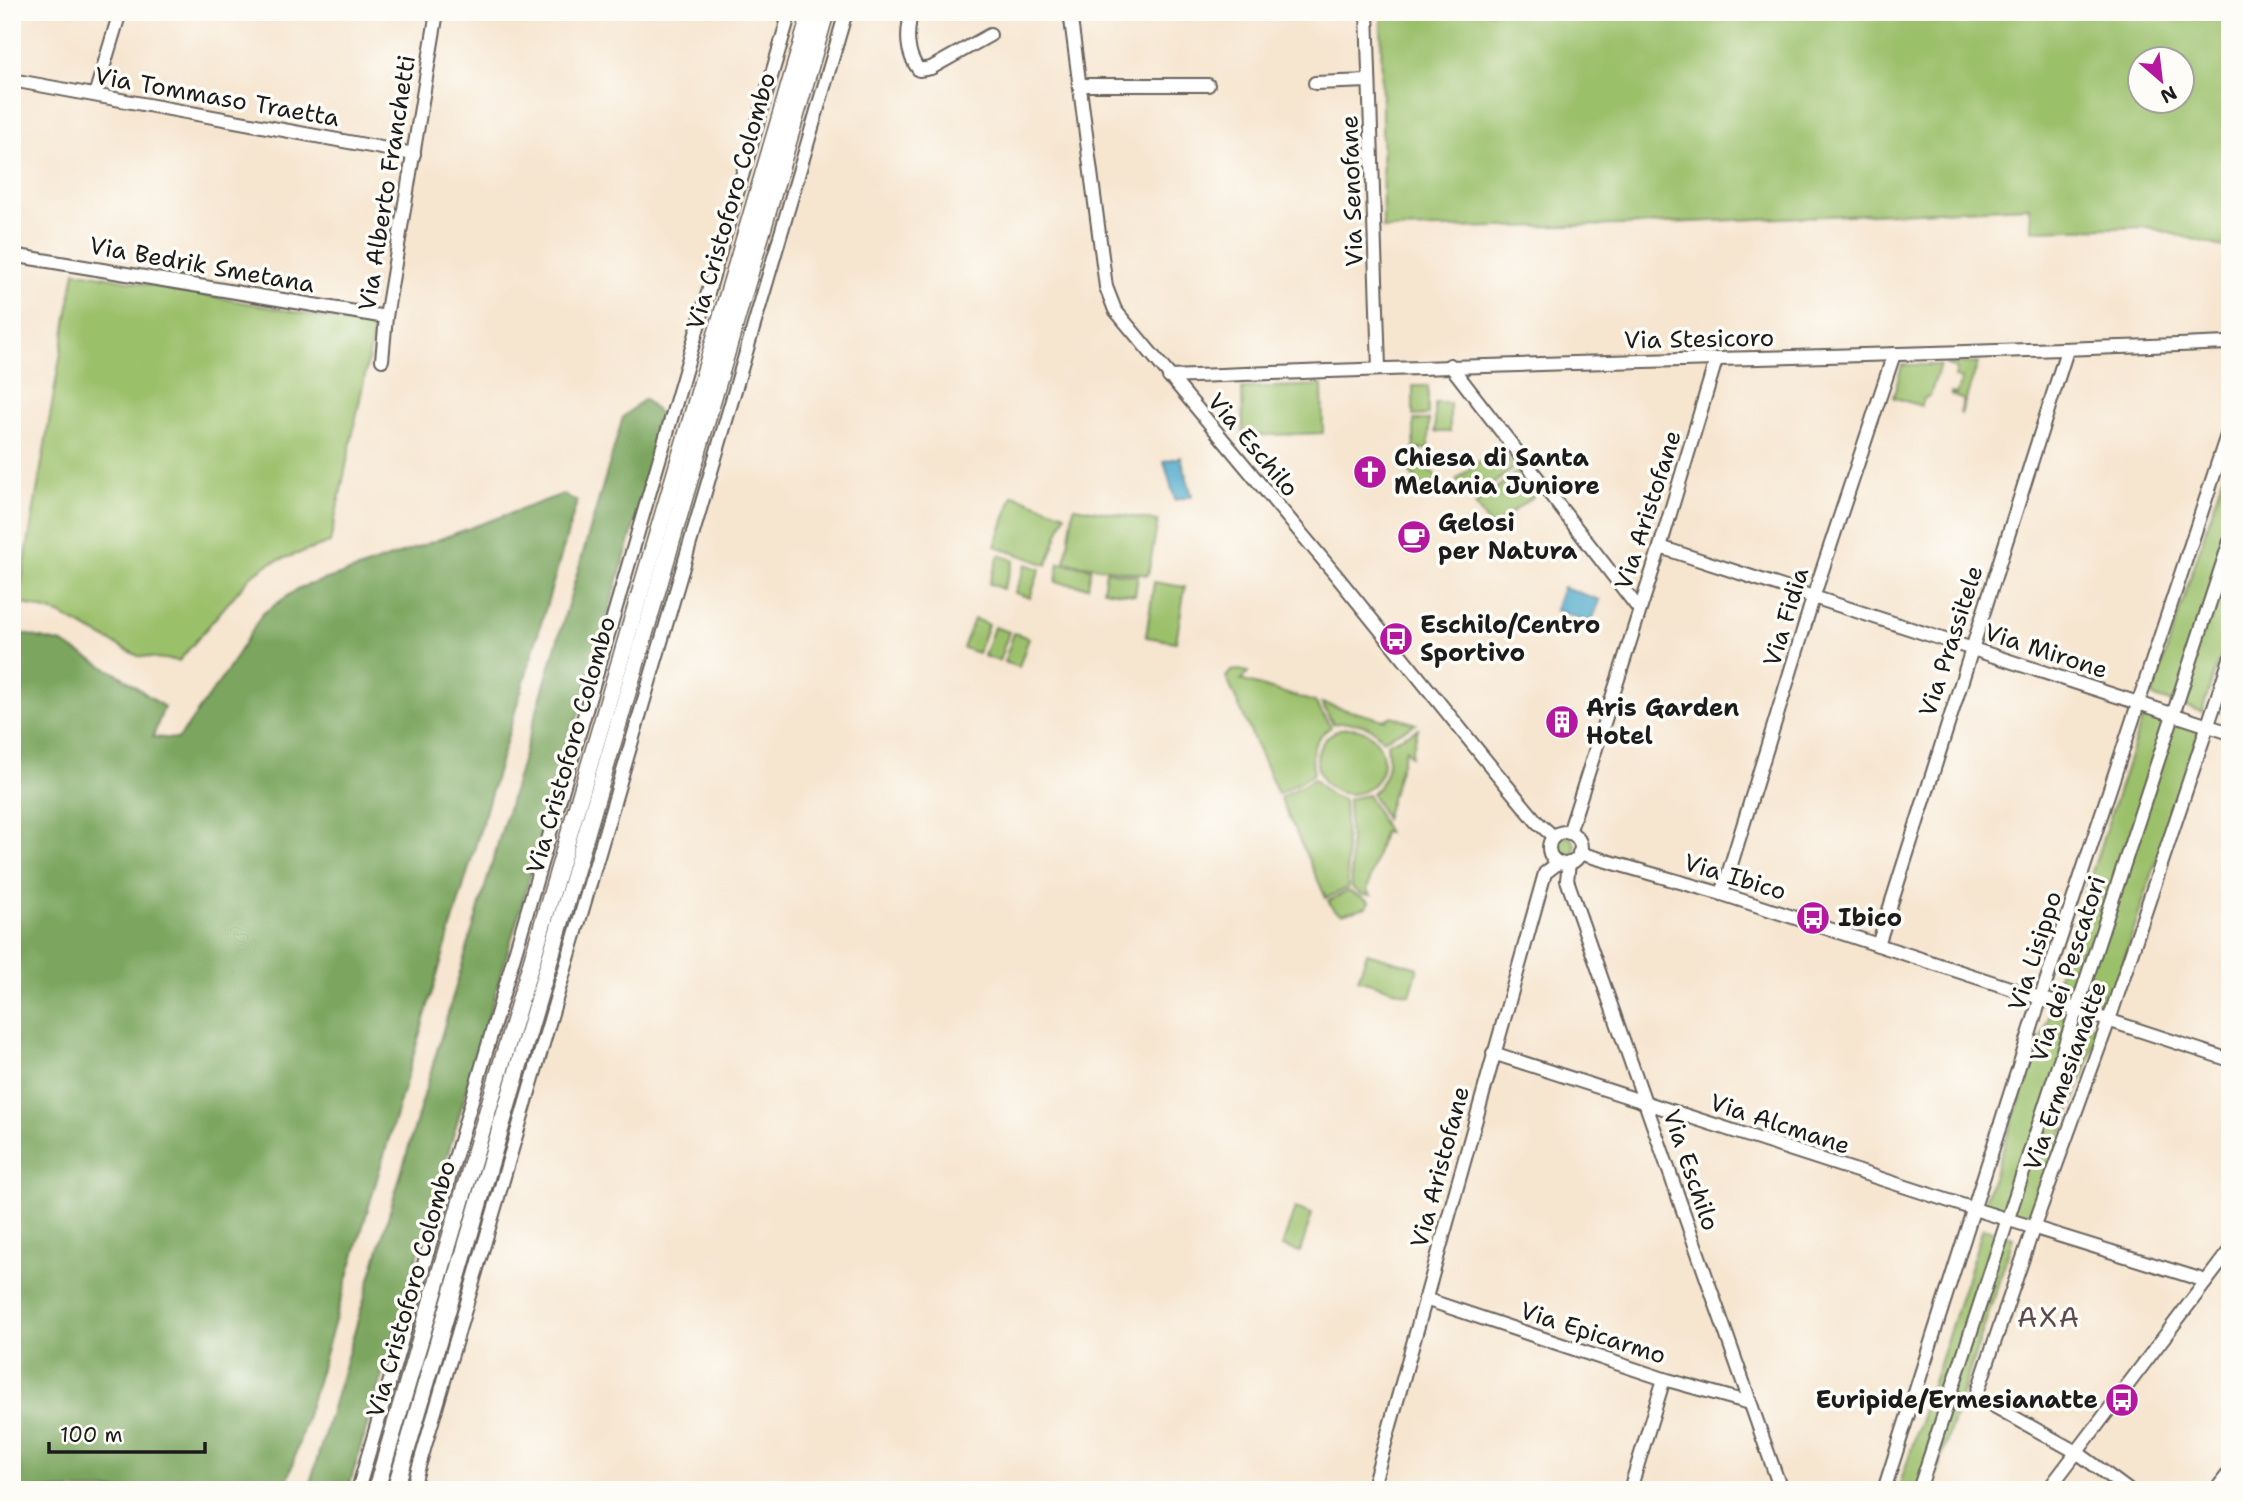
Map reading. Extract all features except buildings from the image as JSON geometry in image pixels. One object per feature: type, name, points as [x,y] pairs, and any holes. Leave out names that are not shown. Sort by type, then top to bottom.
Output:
[{"type":"main road","name":"Via Cristoforo Colombo","points":[[376,1490],[811,12]]},
{"type":"main road","name":"Via Cristoforo Colombo","points":[[395,1490],[826,12]]},
{"type":"street","points":[[95,95],[120,12]]},
{"type":"street","name":"Via Alberto Franchetti","points":[[382,360],[386,317],[437,12]]},
{"type":"street","name":"Via Cristoforo Colombo","points":[[358,1490],[790,12]]},
{"type":"street","points":[[412,1490],[846,12]]},
{"type":"street","points":[[911,12],[908,43],[910,57],[919,70],[931,68],[990,35]]},
{"type":"street","name":"Via Eschilo","points":[[1070,12],[1109,299],[1169,377],[1335,574],[1488,763],[1537,822],[1554,837]]},
{"type":"street","name":"Via Senofane","points":[[1367,12],[1379,368]]},
{"type":"street","name":"Via Tommaso Traetta","points":[[12,80],[414,154]]},
{"type":"street","points":[[1315,83],[1369,82]]},
{"type":"street","points":[[1079,85],[1208,85]]},
{"type":"street","name":"Via Bedrik Smetana","points":[[12,255],[386,317]]},
{"type":"street","name":"Via Stesicoro","points":[[1169,377],[1450,365],[1716,360],[2230,343]]},
{"type":"street","name":"Via Prassitele","points":[[1878,945],[2067,350]]},
{"type":"street","name":"Via Fidia","points":[[1722,894],[1814,595],[1894,354]]},
{"type":"street","name":"Via Aristofane","points":[[1569,833],[1716,360]]},
{"type":"street","points":[[1450,365],[1639,609]]},
{"type":"street","name":"Via Lisippo","points":[[1884,1490],[2041,997],[2230,426]]},
{"type":"street","name":"Via dei Pescatori","points":[[1919,1490],[2230,541]]},
{"type":"street","name":"Via Mirone","points":[[1660,547],[1814,595],[2230,733]]},
{"type":"street","name":"Via Ermesianatte","points":[[2078,1453],[1976,1396],[2109,1020],[2230,660]]},
{"type":"street","points":[[1561,833],[1569,833],[1579,841],[1579,853],[1564,863],[1549,853],[1550,843],[1561,833]]},
{"type":"street","name":"Via Ibico","points":[[1579,853],[1722,894],[2230,1060]]},
{"type":"street","name":"Via Eschilo","points":[[1564,863],[1567,880],[1781,1490]]},
{"type":"street","name":"Via Aristofane","points":[[1372,1490],[1545,873],[1564,863]]},
{"type":"street","name":"Via Alcmane","points":[[1493,1053],[1974,1209],[2206,1280]]},
{"type":"street","points":[[2048,1490],[2230,1250]]},
{"type":"street","name":"Via Epicarmo","points":[[1425,1299],[1664,1379],[1750,1403]]},
{"type":"street","points":[[1632,1483],[1664,1379]]},
{"type":"street","points":[[374,1435],[395,1424]]},
{"type":"street","points":[[2078,1453],[2128,1490]]},
{"type":"street","points":[[2216,1490],[2230,1472]]},
{"type":"green space","points":[[1381,12],[2230,12],[2230,249],[2147,227],[2032,230],[2029,207],[1621,225],[1383,229]]},
{"type":"green space","points":[[75,271],[375,327],[330,543],[270,563],[250,577],[179,661],[138,656],[59,614],[18,602]]},
{"type":"green space","points":[[1978,363],[1961,414],[1964,400],[1951,393],[1956,394],[1962,379],[1955,377],[1957,369],[1945,364]]},
{"type":"green space","points":[[1902,365],[1940,365],[1930,395],[1924,399],[1921,406],[1893,397]]},
{"type":"green space","points":[[1322,385],[1323,433],[1243,436],[1242,388]]},
{"type":"green space","points":[[1413,386],[1428,386],[1428,415],[1413,416]]},
{"type":"green space","points":[[644,399],[658,412],[664,425],[348,1490],[308,1490],[623,417]]},
{"type":"green space","points":[[1435,403],[1450,403],[1450,432],[1435,432]]},
{"type":"green space","points":[[1414,420],[1429,420],[1429,449],[1414,449]]},
{"type":"green space","points":[[1499,446],[1515,467],[1472,500],[1456,480]]},
{"type":"green space","points":[[1422,459],[1441,483],[1427,493],[1408,470]]},
{"type":"green space","points":[[2226,468],[2230,469],[2230,626],[2202,712],[2152,696]]},
{"type":"green space","points":[[1518,471],[1536,494],[1492,528],[1475,505]]},
{"type":"green space","points":[[563,494],[577,502],[285,1490],[12,1490],[12,631],[62,643],[121,676],[164,707],[153,737],[178,739],[227,671],[262,614],[299,588]]},
{"type":"green space","points":[[1013,495],[1065,514],[1047,565],[995,546]]},
{"type":"green space","points":[[1074,507],[1158,521],[1148,575],[1065,562]]},
{"type":"green space","points":[[999,555],[1014,560],[1003,589],[989,584]]},
{"type":"green space","points":[[1059,563],[1091,568],[1088,587],[1056,582]]},
{"type":"green space","points":[[1026,564],[1040,569],[1030,598],[1015,593]]},
{"type":"green space","points":[[1106,571],[1138,576],[1135,595],[1103,590]]},
{"type":"green space","points":[[1154,582],[1185,587],[1176,642],[1146,637]]},
{"type":"green space","points":[[974,619],[988,624],[978,653],[963,648]]},
{"type":"green space","points":[[994,627],[1009,632],[999,661],[984,656]]},
{"type":"green space","points":[[1014,633],[1029,638],[1019,667],[1004,662]]},
{"type":"green space","points":[[1231,671],[1248,672],[1241,680],[1315,702],[1331,727],[1316,742],[1312,760],[1314,774],[1278,794],[1226,677]]},
{"type":"green space","points":[[1321,703],[1384,720],[1392,716],[1416,724],[1383,740],[1373,730],[1361,725],[1333,724]]},
{"type":"green space","points":[[2144,713],[2199,731],[2107,1012],[2052,994]]},
{"type":"green space","points":[[1350,728],[1363,731],[1373,738],[1380,748],[1383,761],[1380,774],[1373,784],[1363,791],[1350,794],[1337,791],[1327,784],[1320,774],[1317,761],[1320,748],[1327,738],[1337,731]]},
{"type":"green space","points":[[1418,729],[1411,756],[1406,749],[1385,819],[1372,793],[1387,771],[1387,744]]},
{"type":"green space","points":[[1314,779],[1330,795],[1344,800],[1348,888],[1326,898],[1280,798]]},
{"type":"green space","points":[[1368,795],[1388,833],[1383,832],[1367,891],[1371,895],[1363,895],[1352,888],[1348,799]]},
{"type":"green space","points":[[1564,836],[1572,839],[1575,847],[1572,855],[1564,858],[1556,855],[1553,847],[1556,839]]},
{"type":"green space","points":[[1348,891],[1369,901],[1367,907],[1342,914],[1334,910],[1328,901]]},
{"type":"green space","points":[[1367,953],[1418,968],[1410,995],[1358,979]]},
{"type":"green space","points":[[2051,1011],[2100,1028],[2032,1220],[1984,1203]]},
{"type":"green space","points":[[1295,1208],[1312,1214],[1300,1252],[1282,1246]]},
{"type":"green space","points":[[1983,1228],[2013,1238],[1931,1490],[1898,1490]]},
{"type":"water","points":[[1181,457],[1192,496],[1175,500],[1164,461]]},
{"type":"water","points":[[1563,587],[1600,600],[1591,623],[1555,610]]},
{"type":"place","name":"Chiesa di Santa Melania Juniore","points":[[1370,472]]},
{"type":"place","name":"Gelosi per Natura","points":[[1414,537]]},
{"type":"place","name":"Eschilo/Centro Sportivo","points":[[1396,639]]},
{"type":"place","name":"Aris Garden Hotel","points":[[1562,722]]},
{"type":"place","name":"Ibico","points":[[1813,918]]},
{"type":"place","name":"Euripide/Ermesianatte","points":[[2122,1400]]},
{"type":"district","name":"AXA","points":[[2049,1317]]}]
